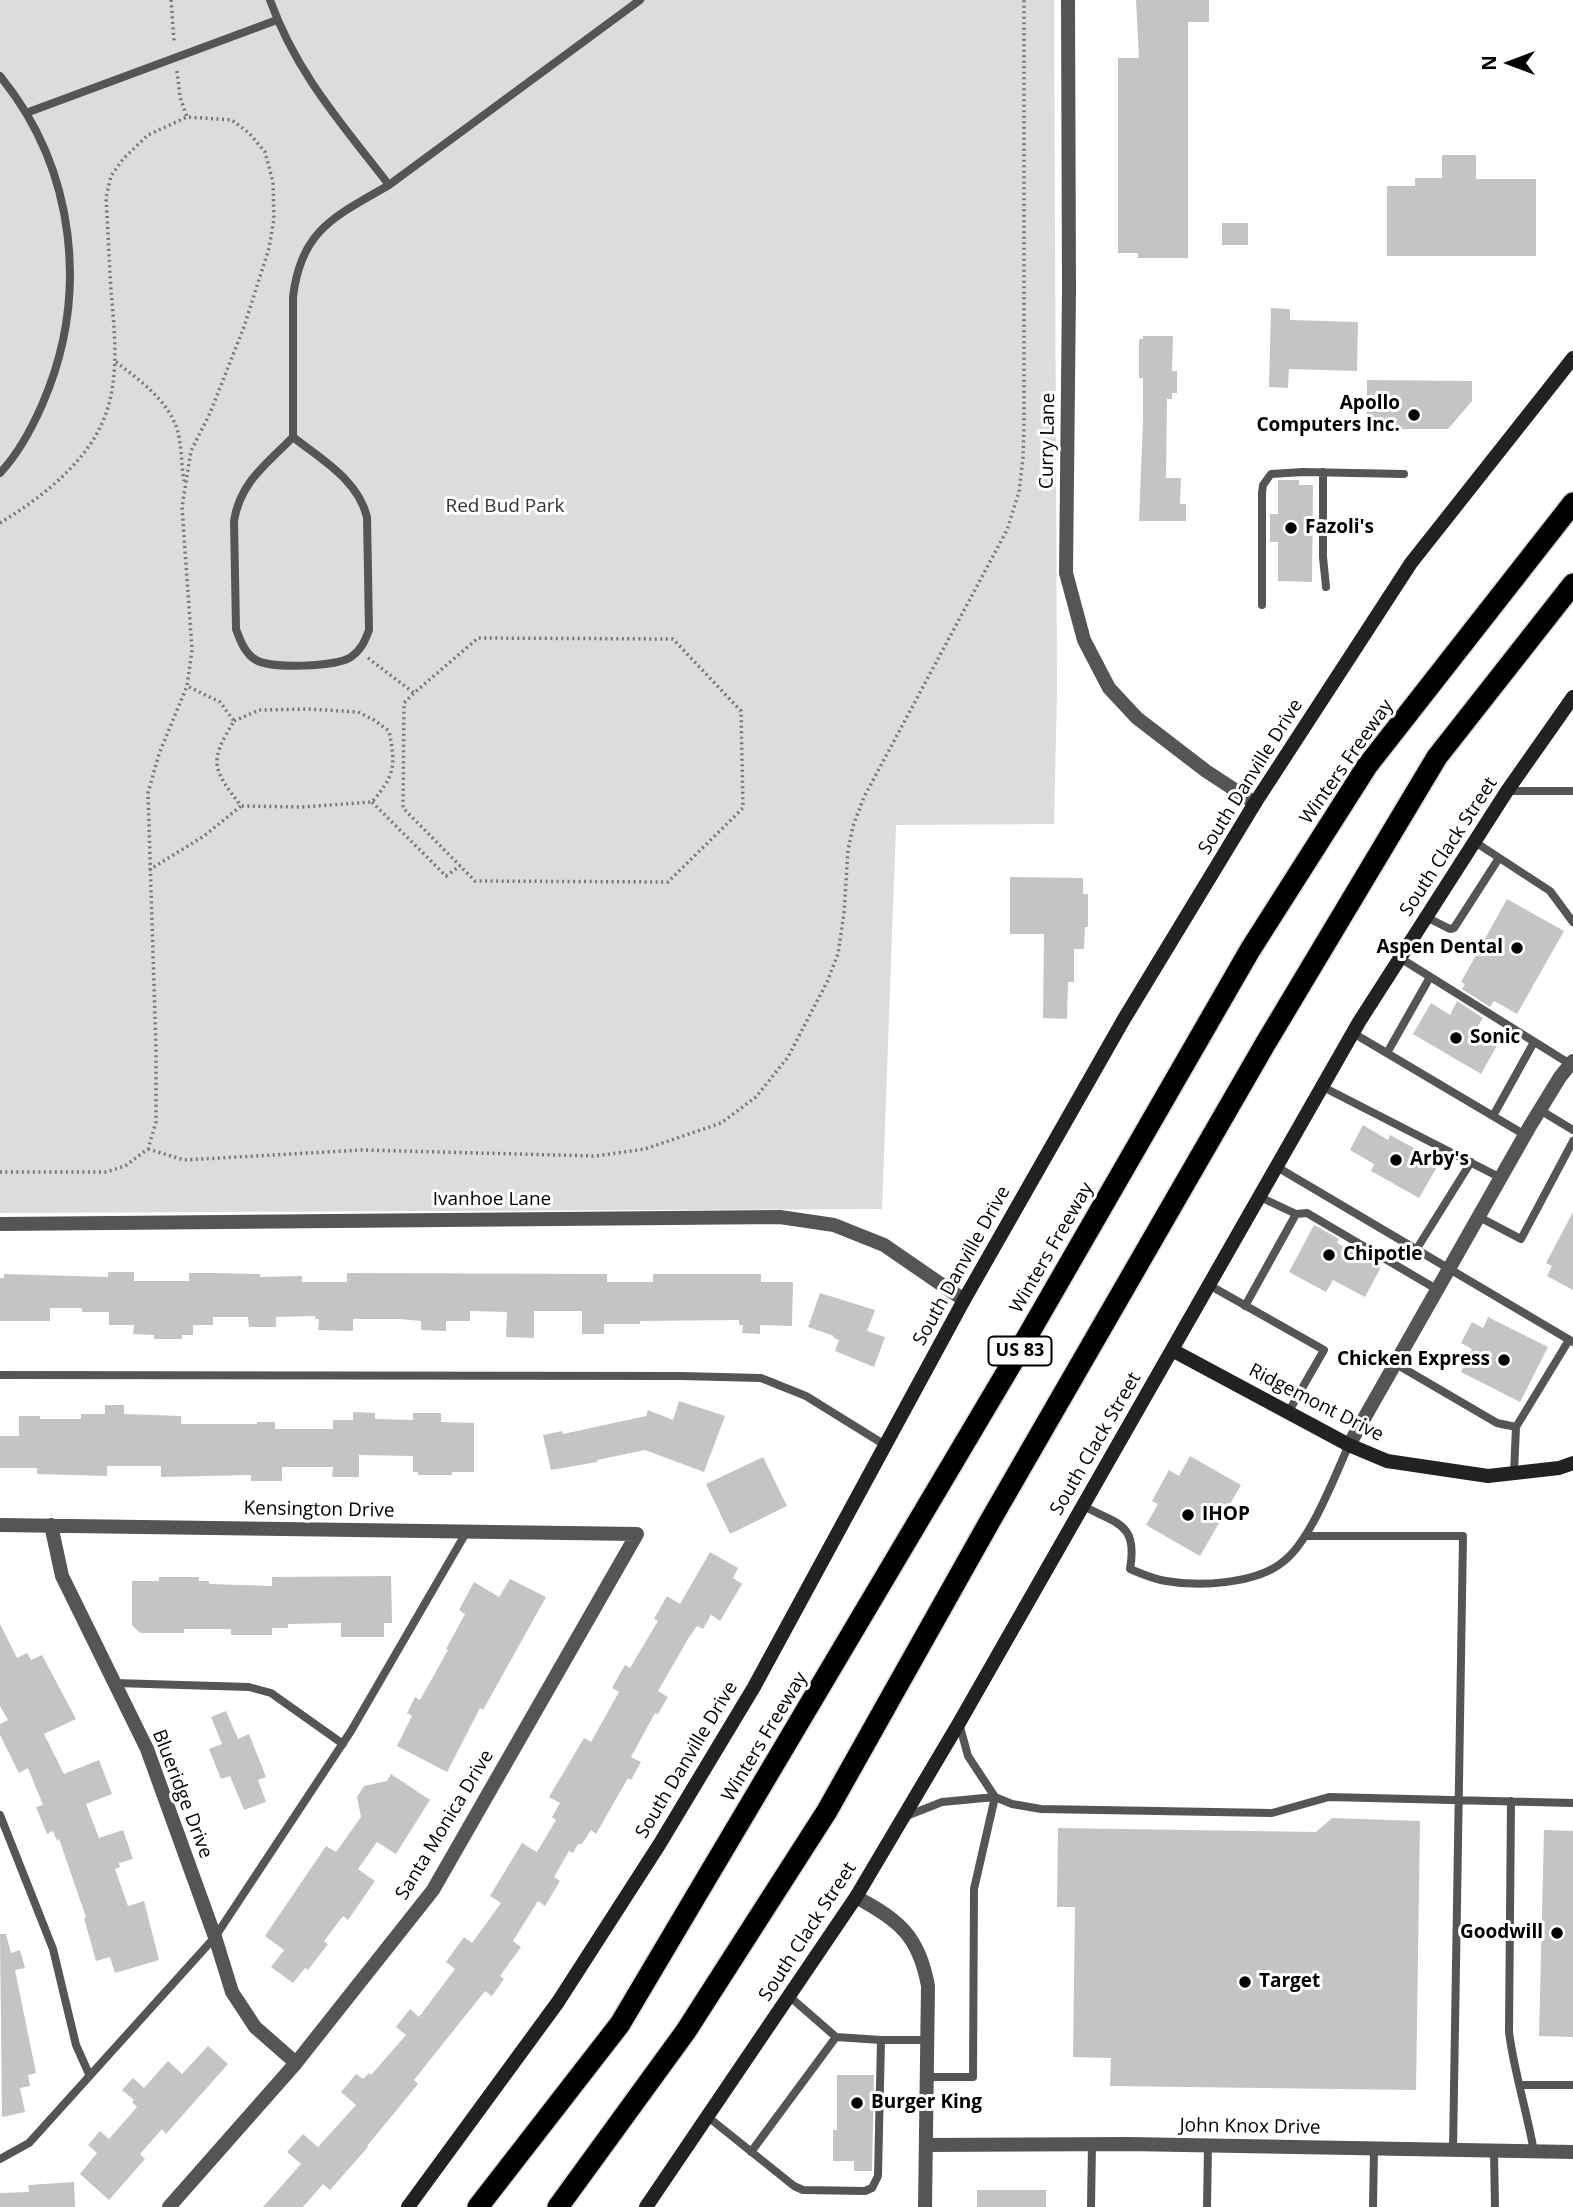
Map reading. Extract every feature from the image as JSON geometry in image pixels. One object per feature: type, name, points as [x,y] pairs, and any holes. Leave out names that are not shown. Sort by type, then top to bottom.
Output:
[{"type":"highway","name":"Winters Freeway","points":[[478,2207],[620,2024],[1012,1363],[1250,950],[1367,766],[1573,503]]},
{"type":"highway","name":"US 83","points":[[558,2207],[686,2031],[827,1811],[1176,1198],[1437,757],[1573,584]]},
{"type":"main road","name":"South Danville Drive","points":[[408,2207],[558,2002],[659,1845],[754,1687],[964,1300],[1124,1019],[1255,803],[1411,563],[1573,358]]},
{"type":"main road","name":"South Clack Street","points":[[646,2207],[856,1897],[959,1723],[1353,1033],[1507,791],[1573,697]]},
{"type":"main road","name":"Ridgemont Drive","points":[[1172,1350],[1349,1445],[1387,1461],[1488,1476],[1559,1468],[1573,1463]]},
{"type":"street","name":"Curry Lane","points":[[1068,0],[1066,573],[1084,640],[1109,688],[1137,718],[1206,772],[1255,803]]},
{"type":"street","points":[[1349,1445],[1525,1135],[1572,1063]]},
{"type":"street","name":"Ivanhoe Lane","points":[[0,1224],[780,1217],[834,1225],[884,1245],[964,1300]]},
{"type":"street","name":"Kensington Drive","points":[[0,1525],[637,1534]]},
{"type":"street","name":"Blueridge Drive","points":[[51,1525],[62,1576],[147,1749],[215,1937],[232,1992],[255,2027],[296,2063]]},
{"type":"street","name":"Santa Monica Drive","points":[[169,2207],[296,2063],[433,1890],[637,1534]]},
{"type":"street","points":[[856,1897],[888,1914],[916,1946],[925,1965],[928,1986],[925,2207]]},
{"type":"street","name":"John Knox Drive","points":[[926,2145],[1208,2145],[1573,2152]]},
{"type":"lane","points":[[270,0],[289,47],[319,95],[389,184]]},
{"type":"lane","points":[[293,437],[351,484],[364,503],[367,517],[369,630],[365,642],[350,658],[328,664],[257,662],[250,655],[236,629],[234,521],[240,496],[255,476],[293,437],[293,296],[304,253],[312,239],[335,217],[389,184],[640,0]]},
{"type":"lane","points":[[26,113],[277,20]]},
{"type":"lane","points":[[0,76],[26,113],[54,176],[70,243],[71,280],[64,342],[46,397],[22,446],[0,473]]},
{"type":"lane","points":[[1323,472],[1323,557],[1326,587]]},
{"type":"lane","points":[[1262,605],[1263,485],[1270,474],[1404,474]]},
{"type":"lane","points":[[1507,791],[1573,791]]},
{"type":"lane","points":[[1475,842],[1550,891],[1573,922]]},
{"type":"lane","points":[[1426,917],[1446,928],[1454,928],[1499,858]]},
{"type":"lane","points":[[1400,958],[1572,1063]]},
{"type":"lane","points":[[1387,1053],[1430,976]]},
{"type":"lane","points":[[1353,1033],[1525,1135]]},
{"type":"lane","points":[[1493,1116],[1534,1042]]},
{"type":"lane","points":[[1323,1087],[1501,1178]]},
{"type":"lane","points":[[1540,1110],[1573,1130]]},
{"type":"lane","points":[[1479,1217],[1521,1239],[1573,1141]]},
{"type":"lane","points":[[1416,1250],[1471,1162]]},
{"type":"lane","points":[[1277,1167],[1571,1341],[1516,1427],[1514,1473]]},
{"type":"lane","points":[[1260,1197],[1296,1214],[1307,1213],[1438,1290]]},
{"type":"lane","points":[[1245,1306],[1296,1214]]},
{"type":"lane","points":[[1209,1285],[1324,1350],[1289,1412]]},
{"type":"lane","points":[[1396,1364],[1497,1423],[1516,1427]]},
{"type":"lane","points":[[0,1375],[761,1378],[806,1396],[885,1445]]},
{"type":"lane","points":[[1083,1506],[1123,1526],[1131,1538],[1133,1551],[1130,1569],[1151,1577],[1183,1584],[1212,1583],[1263,1574],[1285,1561],[1305,1536],[1349,1445]]},
{"type":"lane","points":[[0,2159],[29,2143],[215,1937],[343,1744],[467,1531]]},
{"type":"lane","points":[[1305,1536],[1463,1536],[1452,2150]]},
{"type":"lane","points":[[115,1683],[249,1687],[271,1693],[343,1744]]},
{"type":"lane","points":[[927,2077],[973,2077],[974,1889],[995,1797],[968,1756],[959,1723]]},
{"type":"lane","points":[[904,1817],[942,1802],[995,1797],[1013,1804],[1041,1809],[1269,1813],[1329,1797],[1573,1803]]},
{"type":"lane","points":[[1511,1801],[1509,2032],[1513,2064],[1534,2152]]},
{"type":"lane","points":[[0,1815],[53,1949],[76,2045],[89,2074]]},
{"type":"lane","points":[[789,1996],[836,2037],[927,2040]]},
{"type":"lane","points":[[751,2152],[836,2037]]},
{"type":"lane","points":[[708,2117],[786,2180],[803,2190],[872,2189],[878,2176],[881,2040]]},
{"type":"lane","points":[[1520,2085],[1573,2085]]},
{"type":"lane","points":[[1091,2207],[1092,2144]]},
{"type":"lane","points":[[1207,2207],[1208,2145]]},
{"type":"lane","points":[[1373,2207],[1374,2149]]},
{"type":"lane","points":[[1494,2151],[1494,2207]]},
{"type":"path","points":[[171,0],[174,41]]},
{"type":"path","points":[[148,1149],[184,1160],[362,1150],[595,1156],[645,1149],[721,1123],[756,1097],[788,1057],[827,982],[838,954],[848,850],[864,797],[1007,530],[1019,492],[1024,437],[1024,0]]},
{"type":"path","points":[[176,58],[180,97],[187,117]]},
{"type":"path","points":[[0,523],[27,506],[72,467],[95,436],[109,404],[116,362],[106,198],[111,176],[123,159],[148,135],[187,117],[232,120],[265,152],[273,182],[274,219],[269,248],[244,327],[210,413],[191,451],[182,507],[192,650],[187,686],[159,754],[148,793],[156,1122],[148,1149],[125,1166],[106,1172],[0,1172]]},
{"type":"path","points":[[116,362],[146,386],[169,411],[176,428],[185,486]]},
{"type":"path","points":[[478,638],[673,639],[741,711],[743,808],[668,882],[475,881],[403,808],[404,703],[414,692],[478,638]]},
{"type":"path","points":[[358,651],[414,692]]},
{"type":"path","points":[[187,686],[220,702],[234,721]]},
{"type":"path","points":[[149,870],[204,836],[241,806],[302,807],[372,802],[390,781],[394,754],[389,731],[358,712],[259,710],[234,721],[219,745],[216,763],[219,777],[241,806]]},
{"type":"path","points":[[372,802],[446,876],[460,866]]},
{"type":"green space","name":"Red Bud Park","points":[[0,0],[1054,0],[1057,692],[1054,824],[896,825],[882,1209],[0,1213]]},
{"type":"building","points":[[1136,0],[1209,0],[1209,22],[1188,22],[1188,258],[1138,258],[1138,253],[1118,253],[1118,58],[1139,58]]},
{"type":"building","points":[[1442,155],[1476,155],[1476,179],[1536,179],[1536,256],[1387,256],[1387,186],[1415,186],[1415,178],[1442,178]]},
{"type":"building","points":[[1222,223],[1248,223],[1248,245],[1222,245]]},
{"type":"building","points":[[1271,308],[1290,309],[1290,320],[1358,322],[1357,371],[1289,369],[1288,388],[1269,387]]},
{"type":"building","points":[[1143,336],[1173,336],[1172,371],[1177,371],[1177,393],[1172,393],[1172,399],[1167,399],[1166,478],[1181,478],[1180,504],[1186,504],[1186,521],[1139,521],[1143,378],[1139,378],[1139,339],[1143,339]]},
{"type":"building","name":"Apollo Computers Inc.","points":[[1367,380],[1472,381],[1472,401],[1448,429],[1367,429]]},
{"type":"building","name":"Fazoli's","points":[[1278,480],[1299,480],[1299,485],[1313,485],[1312,582],[1278,581],[1278,542],[1270,542],[1270,514],[1278,514]]},
{"type":"building","points":[[1010,877],[1083,878],[1083,894],[1088,894],[1088,927],[1085,927],[1084,949],[1074,949],[1074,982],[1068,982],[1067,1019],[1043,1018],[1044,934],[1010,934]]},
{"type":"building","name":"Aspen Dental","points":[[1507,899],[1564,931],[1517,1014],[1494,1001],[1490,1007],[1462,989],[1465,984],[1461,982]]},
{"type":"building","name":"Sonic","points":[[1457,1001],[1483,1018],[1476,1029],[1499,1042],[1481,1074],[1413,1034],[1431,1003],[1450,1015]]},
{"type":"building","name":"Arby's","points":[[1363,1125],[1388,1140],[1390,1135],[1421,1152],[1418,1157],[1437,1167],[1419,1198],[1371,1171],[1374,1164],[1350,1150]]},
{"type":"building","points":[[1573,1212],[1573,1290],[1547,1276],[1552,1266],[1546,1263]]},
{"type":"building","name":"Chipotle","points":[[1314,1225],[1339,1239],[1337,1243],[1381,1267],[1365,1297],[1333,1280],[1326,1292],[1289,1272]]},
{"type":"building","points":[[108,1272],[134,1272],[134,1281],[189,1281],[189,1273],[213,1273],[260,1274],[260,1277],[302,1276],[302,1282],[347,1282],[347,1273],[607,1274],[607,1282],[653,1282],[653,1274],[761,1274],[761,1282],[793,1282],[792,1326],[760,1325],[760,1334],[742,1333],[743,1325],[739,1325],[739,1320],[640,1321],[640,1324],[604,1324],[604,1334],[582,1334],[582,1311],[534,1311],[534,1338],[506,1337],[507,1312],[470,1311],[470,1321],[446,1321],[446,1331],[421,1330],[421,1321],[400,1319],[353,1319],[353,1331],[318,1330],[319,1319],[315,1319],[315,1316],[276,1317],[276,1327],[249,1327],[248,1317],[213,1317],[213,1325],[193,1325],[193,1335],[182,1335],[182,1339],[154,1339],[154,1335],[133,1334],[134,1325],[109,1325],[109,1312],[82,1312],[82,1308],[50,1308],[50,1321],[0,1321],[0,1278],[4,1278],[4,1274],[108,1277]]},
{"type":"building","points":[[820,1293],[875,1310],[867,1331],[885,1337],[874,1367],[835,1351],[839,1340],[808,1327]]},
{"type":"building","name":"Chicken Express","points":[[1488,1317],[1548,1347],[1520,1402],[1461,1372],[1472,1349],[1461,1343],[1472,1322],[1483,1328]]},
{"type":"building","points":[[679,1401],[725,1416],[704,1472],[645,1450],[551,1470],[543,1435],[562,1431],[563,1434],[646,1416],[648,1410],[673,1420]]},
{"type":"building","points":[[105,1405],[124,1405],[124,1414],[181,1416],[181,1424],[275,1422],[275,1429],[333,1429],[333,1420],[353,1420],[353,1412],[375,1413],[375,1419],[413,1420],[413,1413],[441,1413],[441,1422],[474,1423],[474,1472],[418,1475],[418,1472],[413,1472],[413,1456],[359,1455],[359,1477],[332,1477],[333,1467],[282,1467],[282,1481],[251,1481],[251,1475],[161,1477],[161,1466],[107,1466],[107,1476],[37,1474],[37,1468],[0,1468],[0,1436],[19,1436],[19,1416],[81,1419],[81,1414],[105,1414]]},
{"type":"building","name":"IHOP","points":[[1190,1456],[1241,1485],[1200,1556],[1146,1525],[1158,1504],[1152,1501],[1169,1470],[1179,1476]]},
{"type":"building","points":[[763,1457],[787,1506],[730,1534],[706,1484]]},
{"type":"building","points":[[710,1552],[738,1568],[733,1578],[742,1584],[720,1621],[711,1615],[703,1629],[697,1626],[688,1639],[658,1691],[668,1697],[658,1714],[655,1713],[631,1757],[641,1762],[631,1780],[628,1778],[596,1834],[591,1830],[573,1853],[569,1851],[554,1877],[560,1881],[545,1906],[538,1901],[513,1941],[521,1947],[500,1976],[504,1979],[492,1996],[485,1991],[414,2080],[418,2084],[330,2190],[323,2184],[303,2207],[263,2207],[301,2164],[287,2152],[303,2134],[318,2147],[356,2105],[341,2092],[356,2074],[363,2079],[369,2073],[371,2075],[406,2035],[396,2027],[410,2009],[419,2017],[455,1969],[446,1962],[464,1937],[472,1943],[501,1903],[490,1896],[522,1843],[537,1852],[556,1820],[552,1817],[560,1803],[549,1797],[584,1738],[591,1742],[619,1692],[612,1688],[625,1665],[630,1668],[658,1621],[654,1619],[667,1596],[680,1604]]},
{"type":"building","points":[[391,1576],[392,1623],[384,1623],[384,1637],[341,1637],[341,1623],[288,1624],[288,1628],[272,1628],[272,1635],[231,1635],[231,1629],[140,1633],[132,1625],[132,1581],[159,1581],[159,1577],[199,1577],[199,1581],[209,1581],[209,1584],[272,1586],[272,1577]]},
{"type":"building","points":[[510,1579],[546,1597],[483,1710],[480,1708],[447,1772],[397,1746],[412,1716],[407,1713],[415,1697],[420,1700],[448,1650],[446,1649],[465,1614],[459,1610],[474,1582],[499,1597]]},
{"type":"building","points":[[0,1624],[17,1658],[27,1653],[31,1660],[42,1655],[76,1719],[44,1734],[64,1774],[99,1760],[112,1794],[86,1804],[99,1838],[123,1830],[133,1859],[119,1863],[120,1867],[115,1869],[128,1906],[144,1901],[159,1960],[115,1973],[110,1957],[96,1961],[84,1918],[86,1917],[59,1839],[57,1841],[53,1831],[47,1834],[36,1807],[43,1805],[28,1768],[19,1773],[0,1735],[0,1724],[8,1720],[0,1706]]},
{"type":"building","points":[[226,1711],[238,1739],[249,1734],[266,1777],[258,1780],[266,1802],[244,1810],[230,1776],[221,1779],[209,1749],[222,1744],[211,1717]]},
{"type":"building","points":[[391,1774],[430,1800],[396,1854],[377,1842],[358,1869],[375,1881],[348,1920],[343,1916],[324,1941],[328,1944],[308,1970],[305,1968],[293,1983],[271,1967],[284,1950],[265,1936],[326,1846],[336,1852],[361,1817],[357,1797],[364,1786],[387,1781]]},
{"type":"building","name":"Target","points":[[1332,1818],[1420,1821],[1416,2090],[1110,2086],[1111,2058],[1073,2057],[1075,1907],[1057,1907],[1058,1828],[1316,1832]]},
{"type":"building","name":"Goodwill","points":[[1544,1830],[1573,1831],[1573,2037],[1539,2036]]},
{"type":"building","points":[[0,1934],[6,1934],[11,1953],[20,1950],[25,1968],[15,1970],[36,2073],[28,2075],[30,2086],[20,2088],[25,2112],[2,2117]]},
{"type":"building","points":[[208,2046],[228,2064],[166,2134],[162,2129],[140,2154],[145,2159],[109,2200],[80,2174],[97,2153],[88,2145],[100,2131],[109,2139],[137,2107],[132,2102],[134,2100],[122,2090],[133,2078],[144,2088],[168,2061],[182,2074]]},
{"type":"building","name":"Burger King","points":[[837,2075],[874,2075],[872,2171],[854,2171],[854,2161],[833,2161],[833,2130],[837,2130]]},
{"type":"building","points":[[74,2182],[75,2207],[0,2207],[0,2193],[29,2192],[28,2185]]},
{"type":"building","points":[[977,2190],[1046,2190],[1046,2207],[977,2207]]},
{"type":"place","name":"Apollo Computers Inc.","points":[[1414,415]]},
{"type":"place","name":"Fazoli's","points":[[1291,528]]},
{"type":"place","name":"Aspen Dental","points":[[1517,948]]},
{"type":"place","name":"Sonic","points":[[1456,1038]]},
{"type":"place","name":"Arby's","points":[[1396,1160]]},
{"type":"place","name":"Chipotle","points":[[1329,1255]]},
{"type":"place","name":"Chicken Express","points":[[1504,1360]]},
{"type":"place","name":"IHOP","points":[[1188,1515]]},
{"type":"place","name":"Goodwill","points":[[1557,1933]]},
{"type":"place","name":"Target","points":[[1245,1982]]},
{"type":"place","name":"Burger King","points":[[857,2103]]}]
